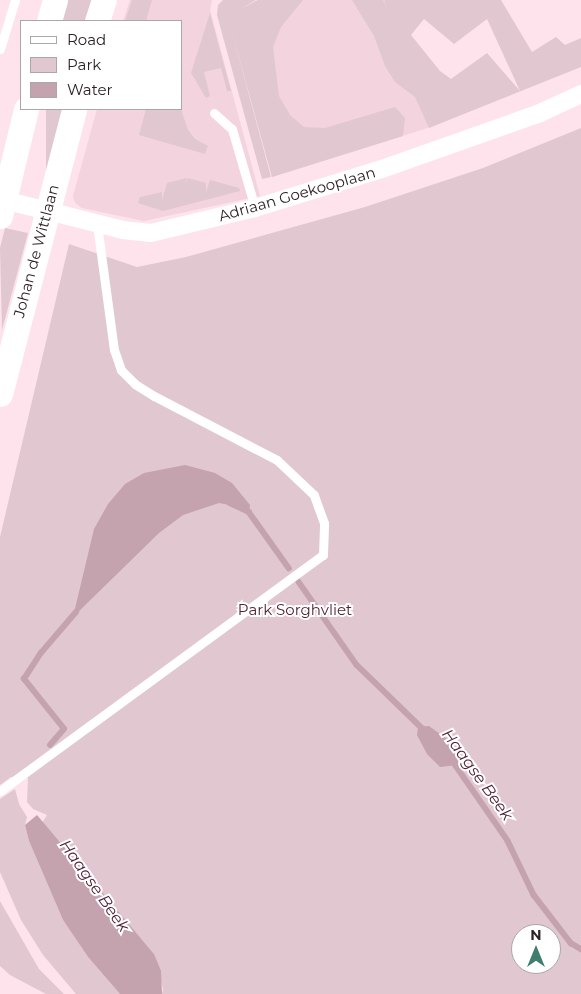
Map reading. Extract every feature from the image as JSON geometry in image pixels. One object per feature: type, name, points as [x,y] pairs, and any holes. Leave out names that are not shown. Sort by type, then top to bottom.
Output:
[{"type":"main road","points":[[49,20],[55,0]]},
{"type":"main road","points":[[97,20],[104,0]]},
{"type":"main road","points":[[2,208],[26,110]]},
{"type":"main road","name":"Johan de Wittlaan","points":[[0,394],[4,349],[46,211],[74,110]]},
{"type":"street","name":"Adriaan Goekooplaan","points":[[2,208],[46,211],[97,224],[151,232],[260,207],[425,155],[581,94]]},
{"type":"lane","points":[[0,49],[14,0]]},
{"type":"lane","points":[[214,114],[232,129],[260,207]]},
{"type":"lane","points":[[0,791],[323,555],[324,524],[314,495],[277,460],[154,396],[135,384],[122,370],[108,314],[97,224]]},
{"type":"shaded area","points":[[130,0],[212,0],[210,10],[260,196],[144,221],[82,208],[75,203],[73,196],[97,110],[182,110],[182,20],[123,20]]},
{"type":"shaded area","points":[[258,0],[384,0],[434,126],[272,177],[228,16]]},
{"type":"green space","points":[[66,0],[93,0],[87,20],[61,20]]},
{"type":"green space","points":[[132,0],[152,0],[146,20],[125,20]]},
{"type":"green space","points":[[223,0],[256,0],[239,10],[258,0],[303,0],[281,27],[273,47],[279,96],[290,115],[304,127],[325,128],[395,107],[405,118],[403,136],[272,177],[230,24],[271,177],[262,179],[217,15],[218,5]]},
{"type":"green space","points":[[352,0],[383,0],[386,7],[384,0],[501,0],[532,52],[556,37],[565,45],[581,38],[581,67],[429,128],[415,97],[395,82],[385,66],[374,36]],"holes":[[[424,19],[454,44],[487,19],[520,91],[487,53],[451,79],[440,71],[411,35]]]},
{"type":"green space","points":[[210,13],[231,91],[227,91],[221,68],[204,72],[210,96],[206,98],[191,73]]},
{"type":"green space","points":[[46,110],[62,110],[62,182],[46,182]]},
{"type":"green space","points":[[146,110],[181,110],[188,130],[195,139],[208,146],[205,154],[139,135]]},
{"type":"green space","name":"Park Sorghvliet","points":[[581,128],[581,994],[162,994],[163,989],[154,954],[42,823],[47,815],[33,809],[27,802],[28,778],[11,777],[0,785],[0,537],[69,244],[137,267],[186,257],[365,207],[483,168]]},
{"type":"green space","points":[[187,178],[186,184],[188,178],[206,183],[206,192],[210,180],[239,188],[240,191],[163,211],[138,203],[140,197],[162,192],[162,200],[167,183]]},
{"type":"green space","points":[[5,228],[28,233],[2,330],[0,248]]},
{"type":"green space","points":[[15,789],[19,804],[27,817],[25,825],[29,841],[63,920],[88,957],[120,994],[76,994],[43,955],[21,920],[0,872],[0,799]]},
{"type":"green space","points":[[0,901],[39,969],[64,994],[46,994],[10,975],[0,966]]},
{"type":"water","points":[[185,465],[215,473],[232,483],[250,505],[249,512],[240,507],[219,503],[183,515],[159,533],[73,617],[94,529],[108,504],[125,484],[144,473]]},
{"type":"water","points":[[429,726],[447,739],[461,757],[457,765],[440,767],[427,754],[417,735],[418,727]]},
{"type":"water","points":[[37,815],[154,954],[161,971],[162,994],[120,994],[88,957],[63,920],[29,841],[25,825]]},
{"type":"waterway","name":"Haagse Beek","points":[[230,503],[249,512],[289,568]]},
{"type":"waterway","name":"Haagse Beek","points":[[299,582],[357,665],[424,730]]},
{"type":"waterway","points":[[50,745],[64,729],[24,679],[41,653],[76,612]]},
{"type":"waterway","name":"Haagse Beek","points":[[452,760],[508,841],[534,895],[571,943],[581,949]]}]
